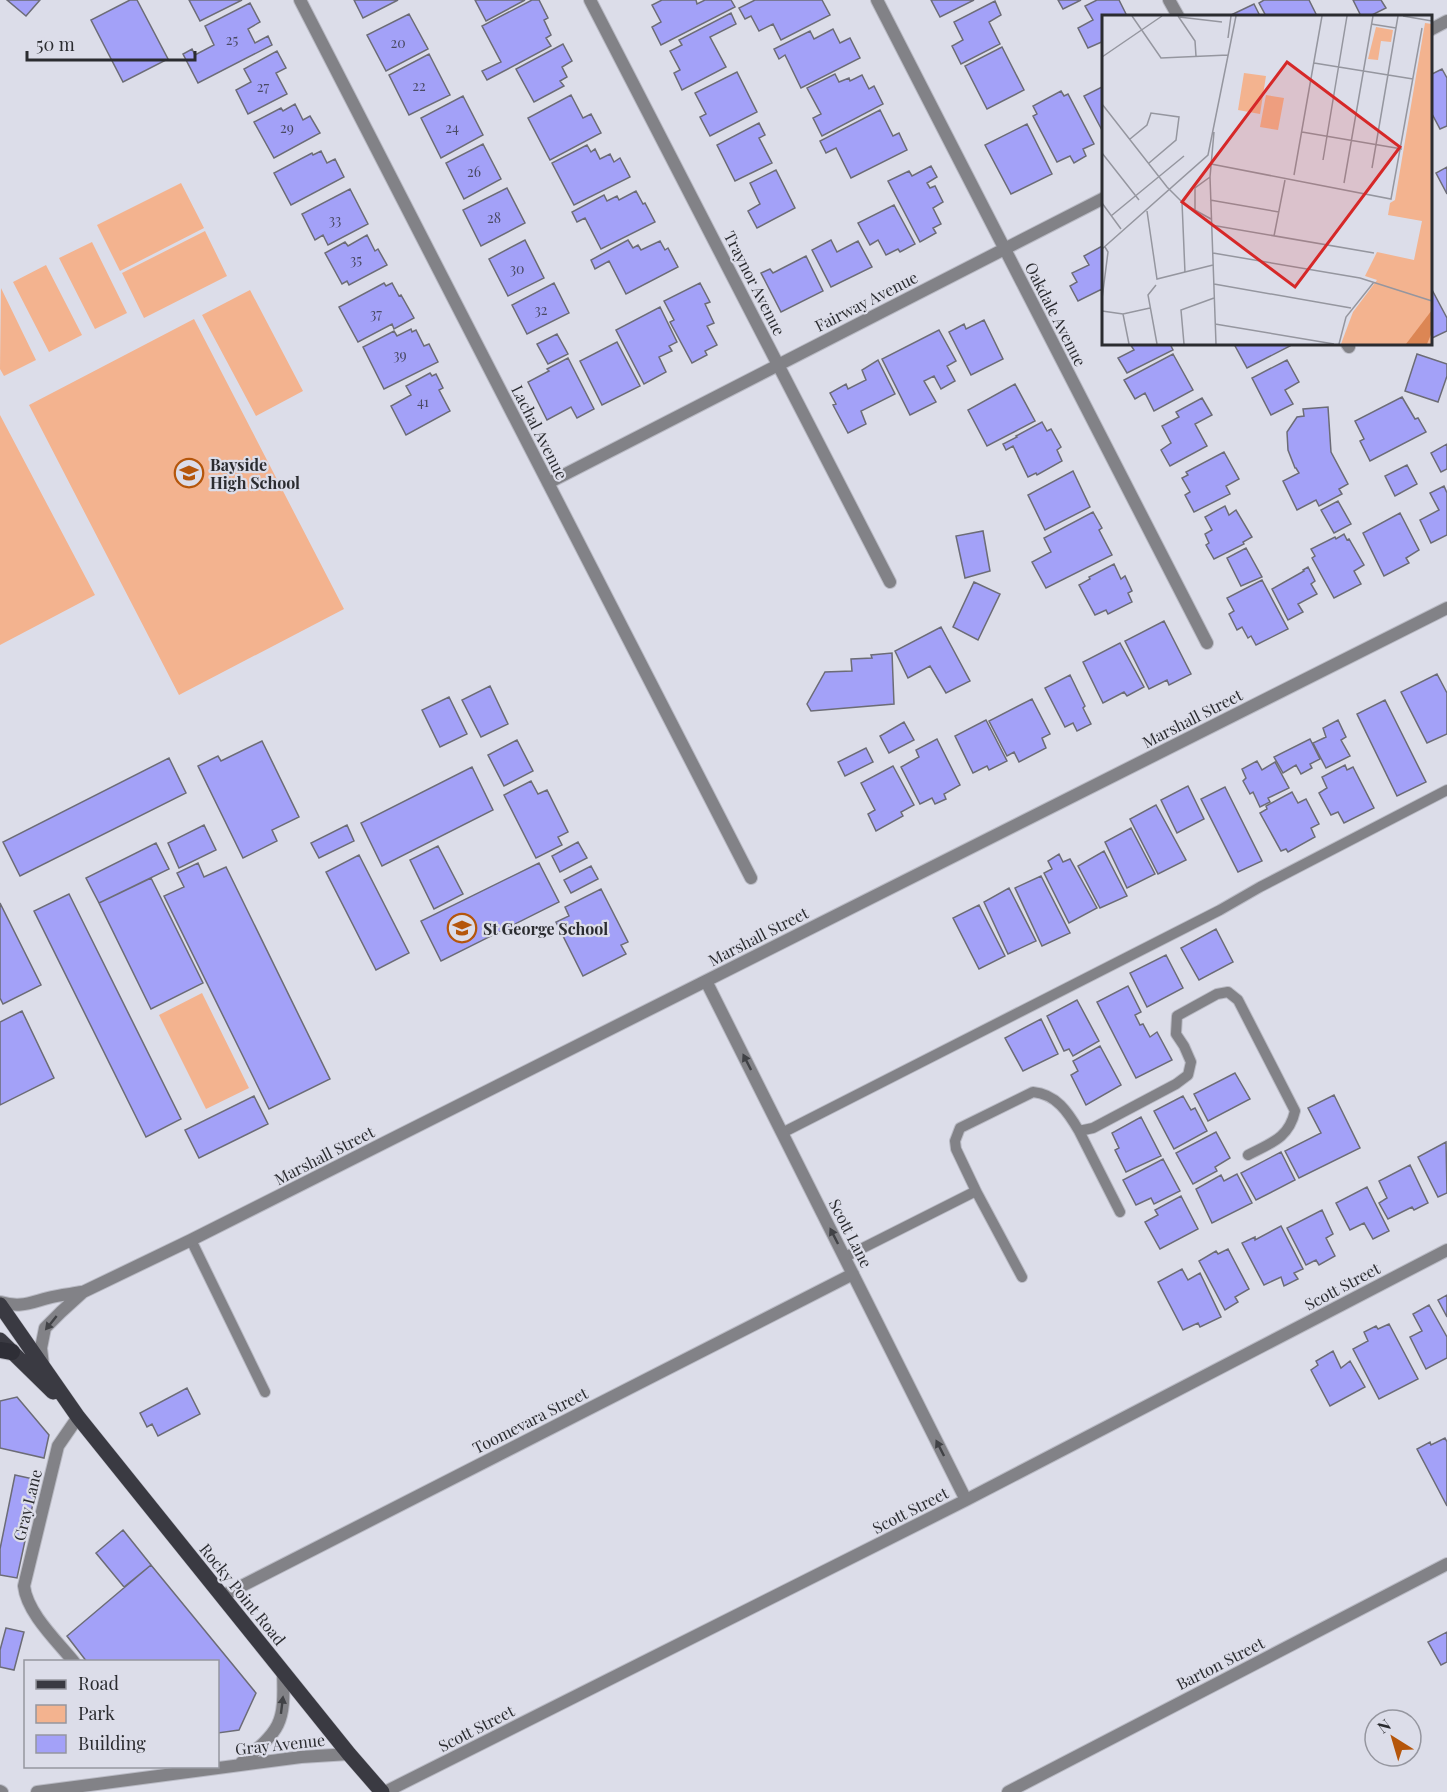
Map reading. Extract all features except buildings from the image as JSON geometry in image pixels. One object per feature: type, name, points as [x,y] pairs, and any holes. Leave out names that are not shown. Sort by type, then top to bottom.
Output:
[{"type":"main road","name":"Rocky Point Road","points":[[0,1304],[78,1417],[349,1754],[383,1792]]},
{"type":"main road","name":"Rocky Point Road","points":[[4,1348],[78,1417]]},
{"type":"street","name":"Lachal Avenue","points":[[300,0],[751,878]]},
{"type":"street","name":"Traynor Avenue","points":[[590,0],[890,582]]},
{"type":"street","name":"Oakdale Avenue","points":[[877,0],[1207,643]]},
{"type":"street","points":[[1169,0],[1177,15]]},
{"type":"street","points":[[1432,29],[1447,21]]},
{"type":"street","name":"Fairway Avenue","points":[[548,483],[1102,199]]},
{"type":"street","name":"Marshall Street","points":[[43,1365],[41,1348],[45,1328],[60,1311],[83,1292],[191,1240],[1447,608]]},
{"type":"street","name":"Scott Lane","points":[[706,981],[966,1500]]},
{"type":"street","name":"Scott Street","points":[[383,1792],[966,1500],[1447,1250]]},
{"type":"street","name":"Toomevara Street","points":[[222,1596],[853,1274]]},
{"type":"street","name":"Marshall Street","points":[[0,1304],[26,1305],[83,1292]]},
{"type":"street","name":"Gray Lane","points":[[72,1660],[32,1610],[25,1598],[24,1586],[58,1446],[78,1417]]},
{"type":"street","name":"Barton Street","points":[[1008,1792],[1447,1564]]},
{"type":"street","points":[[240,1764],[269,1739],[279,1723],[284,1704],[283,1672]]},
{"type":"street","name":"Gray Avenue","points":[[219,1766],[349,1754]]},
{"type":"street","name":"Gray Avenue","points":[[37,1792],[161,1771],[195,1768]]},
{"type":"lane","points":[[783,1133],[1220,910],[1447,790]]},
{"type":"lane","points":[[1079,1131],[1093,1128],[1176,1084],[1188,1075],[1191,1062],[1176,1034],[1177,1016],[1216,994],[1228,992],[1238,1000],[1295,1111],[1292,1124],[1283,1136],[1248,1155]]},
{"type":"lane","points":[[1022,1277],[956,1149],[955,1141],[960,1128],[1033,1092],[1043,1093],[1058,1102],[1070,1115],[1120,1212]]},
{"type":"lane","points":[[845,1257],[976,1191]]},
{"type":"lane","points":[[191,1240],[265,1392]]},
{"type":"green space","points":[[181,183],[204,228],[120,271],[97,225]]},
{"type":"green space","points":[[205,231],[227,276],[144,318],[122,273]]},
{"type":"green space","points":[[92,242],[127,313],[95,329],[59,258]]},
{"type":"green space","points":[[46,265],[82,335],[49,352],[13,282]]},
{"type":"green space","points":[[1,288],[36,360],[4,376],[0,369]]},
{"type":"green space","points":[[250,290],[303,391],[256,416],[202,315]]},
{"type":"green space","points":[[194,319],[344,609],[179,695],[29,405]]},
{"type":"green space","points":[[0,415],[95,595],[0,645]]},
{"type":"green space","points":[[202,993],[249,1088],[206,1109],[159,1015]]},
{"type":"place","name":"Bayside High School","points":[[189,473]]},
{"type":"place","name":"St George School","points":[[462,928]]}]
